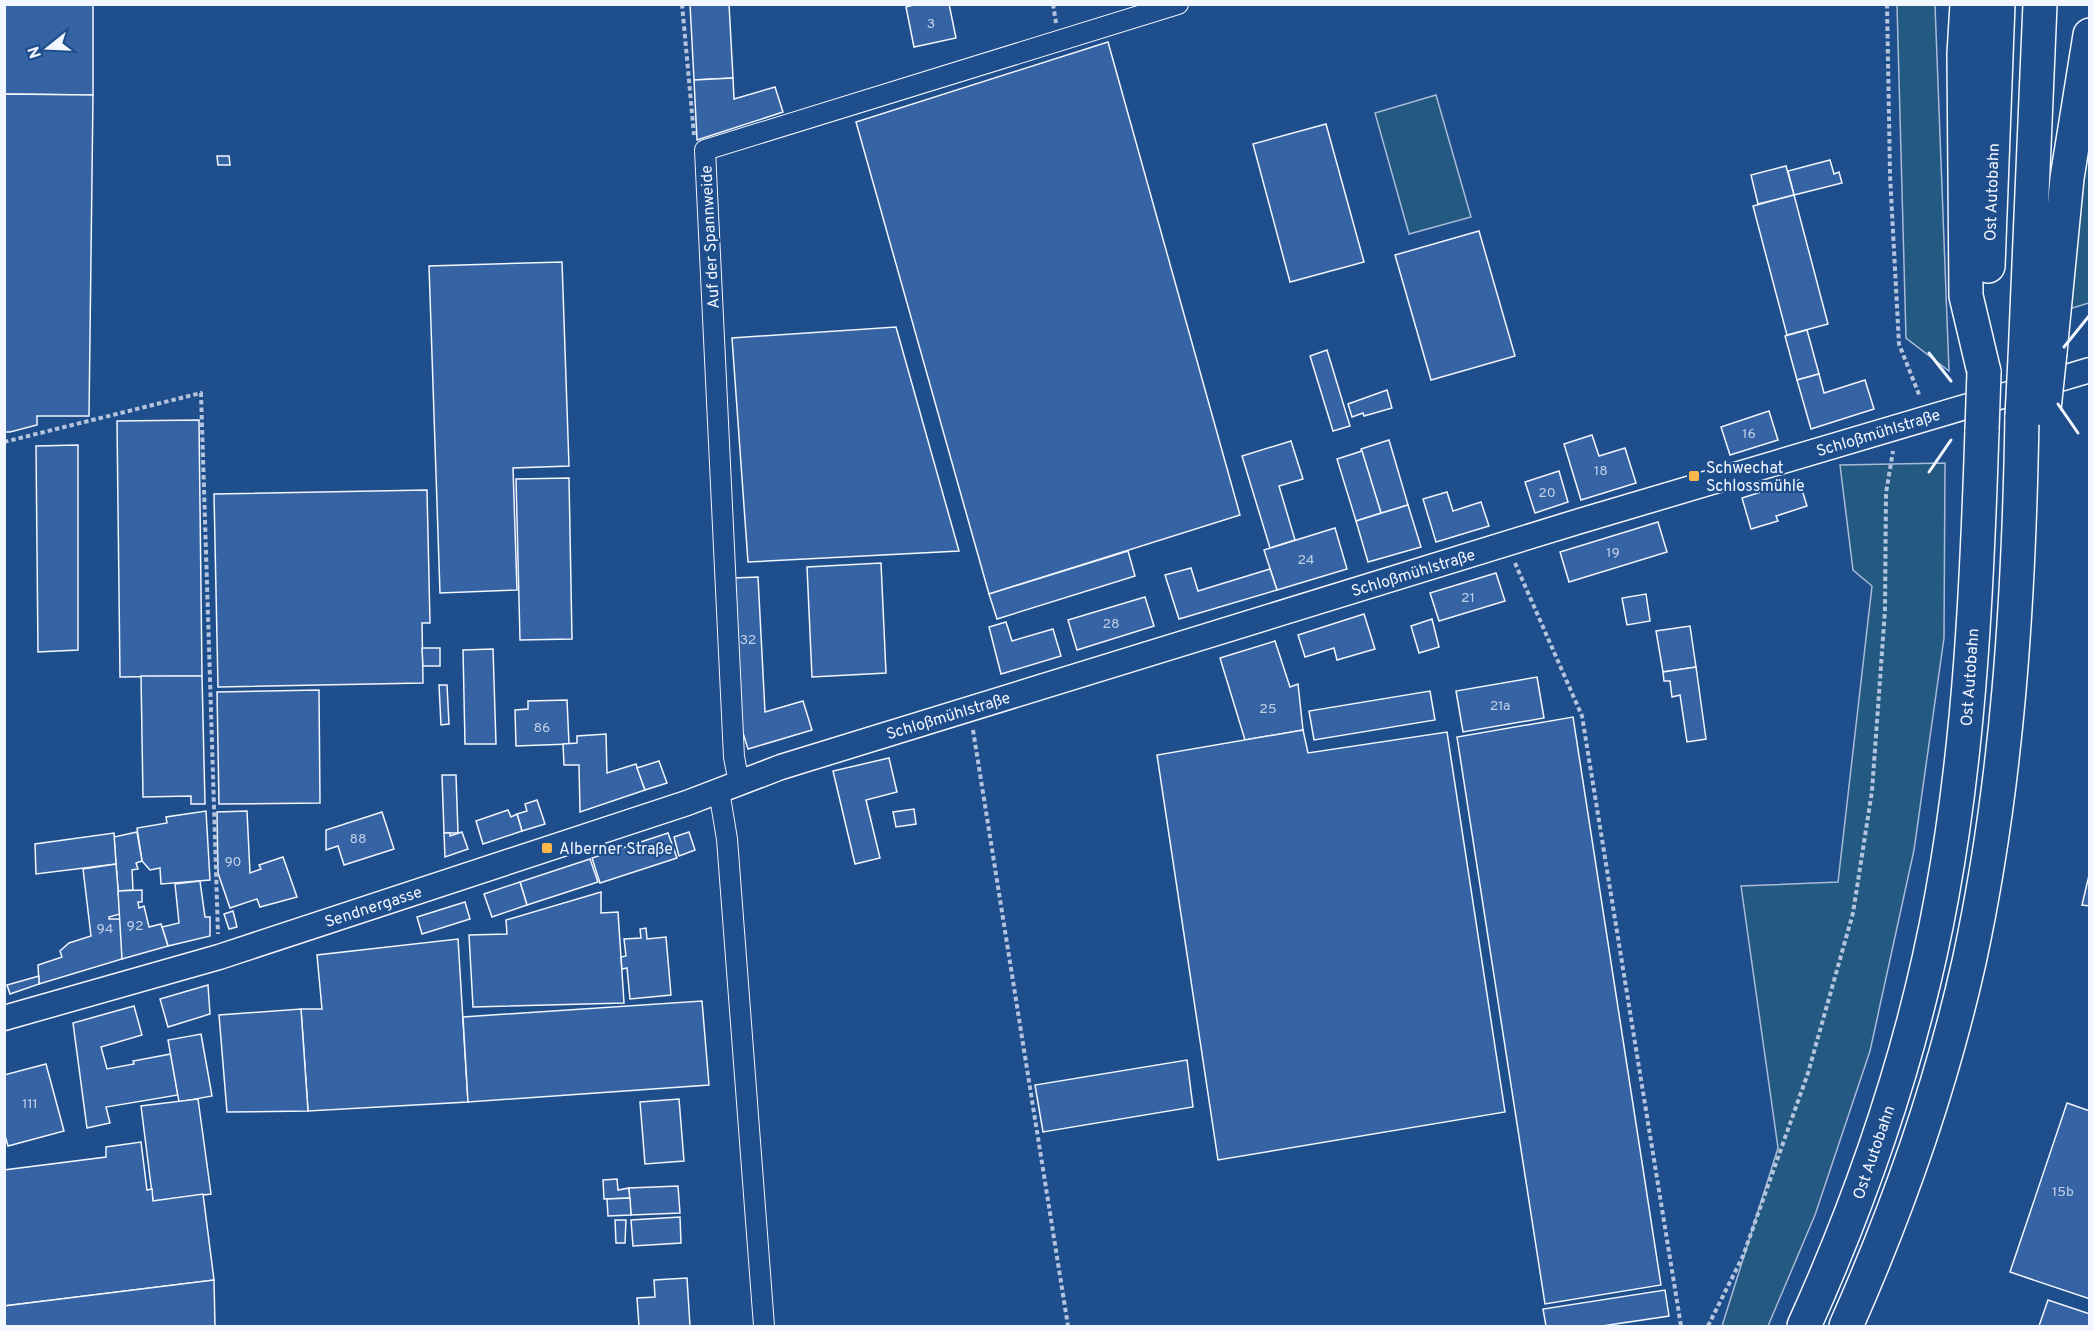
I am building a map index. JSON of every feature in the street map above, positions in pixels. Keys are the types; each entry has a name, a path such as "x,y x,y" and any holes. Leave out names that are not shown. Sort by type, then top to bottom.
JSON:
{"highway":[{"path":"1967,4 1964,54 1966,296 1984,372"},
{"name":"Ost Autobahn","path":"1804,1326 1861,1189 1894,1091 1923,982 1942,897 1964,744 1982,430 1998,4"},
{"path":"2038,355 2040,4"},
{"path":"1846,1326 1900,1192 1938,1080 1968,963 1984,881 2005,740 2017,592 2020,509 2038,355 2090,35"}],"street":[{"name":"Auf der Spannweide","path":"729,787 734,756 705,150 1178,4"},
{"name":"Schloßmühlstraße","path":"729,787 970,709 1507,544 1895,426 2090,370"},
{"name":"Sendnergasse","path":"4,1018 219,957 729,787"},
{"path":"729,787 727,838 764,1326"}],"path":[{"path":"682,4 696,150 705,150"},
{"path":"1887,4 1890,176 1899,345 1929,417"},
{"path":"4,442 201,393 219,957"},
{"path":"1708,1326 1743,1256 1808,1073 1853,913 1872,791 1885,610 1886,493 1895,426"},
{"path":"1507,544 1582,716 1681,1326"},
{"path":"970,709 1068,1326"}],"shaded area":[{"path":"1897,5 1935,5 1949,371 1906,338"},
{"path":"1436,95 1471,217 1409,234 1375,113"},
{"path":"2089,101 2089,303 2069,309"},
{"path":"1945,463 1944,638 1914,850 1870,1051 1815,1215 1768,1326 1722,1326 1778,1148 1741,886 1838,882 1872,586 1853,570 1840,465"}],"building":[{"path":"4,4 93,4 93,95 4,94"},
{"path":"690,4 729,4 733,78 694,80"},
{"path":"917,4 949,4 956,38 914,47 906,7"},
{"path":"1108,42 1240,515 989,594 856,122"},
{"path":"733,78 734,99 775,87 783,112 697,140 694,80"},
{"path":"4,94 93,95 89,416 37,416 37,425 10,432 4,432"},
{"path":"1326,124 1364,262 1290,282 1253,144"},
{"path":"217,156 229,156 230,165 218,165"},
{"path":"1830,160 1834,174 1839,172 1842,183 1794,195 1788,171"},
{"path":"1786,166 1794,195 1758,204 1751,175"},
{"path":"1794,195 1828,324 1787,335 1753,206"},
{"path":"1479,231 1515,356 1431,380 1395,255"},
{"path":"562,262 569,466 513,468 517,590 440,593 429,266"},
{"path":"896,327 959,551 748,562 732,338"},
{"path":"1807,330 1819,374 1797,380 1785,336"},
{"path":"1327,350 1350,426 1333,431 1310,356"},
{"path":"1819,374 1824,393 1865,380 1874,409 1811,429 1797,380"},
{"path":"1387,390 1392,408 1352,417 1348,404"},
{"path":"1769,411 1778,440 1730,455 1721,427"},
{"path":"199,420 202,676 120,677 117,421"},
{"path":"1592,435 1599,456 1625,448 1636,483 1581,500 1564,444"},
{"path":"1389,440 1408,505 1381,513 1361,449"},
{"path":"1291,441 1303,479 1279,486 1295,540 1270,548 1242,456"},
{"path":"78,445 78,650 38,652 36,446"},
{"path":"1362,451 1381,513 1356,521 1337,459"},
{"path":"1559,471 1568,502 1535,513 1525,482"},
{"path":"569,478 572,639 520,640 516,479"},
{"path":"1799,480 1807,506 1776,516 1778,521 1751,529 1742,498"},
{"path":"427,490 430,623 422,623 423,683 218,687 214,494"},
{"path":"1447,492 1453,511 1481,502 1489,526 1436,542 1423,499"},
{"path":"1408,505 1421,547 1368,562 1356,521"},
{"path":"1658,522 1667,552 1569,582 1560,552"},
{"path":"1335,528 1347,569 1277,590 1264,550"},
{"path":"1128,551 1135,576 997,619 989,594"},
{"path":"881,563 886,673 812,677 807,567"},
{"path":"1191,568 1198,591 1270,569 1277,590 1179,619 1165,575"},
{"path":"1496,573 1505,601 1439,621 1430,593"},
{"path":"758,577 765,712 803,701 812,730 748,749 739,720 733,578"},
{"path":"1646,594 1650,621 1627,625 1622,598"},
{"path":"1145,597 1154,626 1077,650 1068,620"},
{"path":"1364,614 1375,649 1337,660 1334,648 1305,657 1298,635"},
{"path":"1432,619 1439,647 1419,653 1411,626"},
{"path":"1006,622 1012,641 1053,629 1061,656 1001,674 989,627"},
{"path":"1690,626 1696,667 1663,672 1656,631"},
{"path":"1275,641 1290,687 1298,684 1303,730 1245,740 1220,658"},
{"path":"422,648 440,648 440,666 423,666"},
{"path":"493,649 496,744 465,744 463,650"},
{"path":"1696,667 1706,739 1687,742 1680,695 1672,697 1670,681 1664,681 1663,672"},
{"path":"141,676 202,676 205,804 191,804 191,796 143,797"},
{"path":"1537,677 1544,718 1463,732 1456,691"},
{"path":"439,685 447,685 449,724 441,725"},
{"path":"319,690 320,803 219,804 217,692"},
{"path":"1430,691 1435,720 1314,740 1309,711"},
{"path":"567,700 569,744 516,746 515,710 528,709 528,701"},
{"path":"1573,717 1661,1285 1545,1304 1457,737"},
{"path":"1303,730 1308,753 1447,732 1505,1112 1218,1160 1157,755"},
{"path":"606,734 607,773 636,764 645,790 580,812 579,765 564,765 563,744 577,743 577,736"},
{"path":"889,758 897,792 866,800 880,858 855,864 833,771"},
{"path":"659,761 667,783 645,790 637,768"},
{"path":"442,775 456,775 458,833 444,833"},
{"path":"537,800 545,824 522,831 517,814 527,811 525,804"},
{"path":"914,809 916,824 896,827 893,812"},
{"path":"508,810 511,817 517,814 522,831 483,844 476,821"},
{"path":"206,811 210,880 161,884 160,868 150,870 142,861 137,828 167,823 166,817"},
{"path":"247,811 250,873 261,869 259,865 283,857 297,897 260,907 257,899 230,908 218,873 217,812"},
{"path":"382,812 394,849 344,865 338,846 326,850 326,830"},
{"path":"137,832 142,861 136,863 138,869 132,870 133,890 118,891 114,837"},
{"path":"462,832 468,849 445,857 444,833 450,833 450,836"},
{"path":"689,832 695,850 679,856 674,837"},
{"path":"114,833 116,864 36,874 35,844"},
{"path":"668,833 677,858 600,883 592,858"},
{"path":"590,859 598,882 527,905 520,882"},
{"path":"116,864 120,914 109,917 109,919 121,919 122,959 39,984 38,965 62,957 60,951 69,943 91,936 83,869"},
{"path":"2090,871 2090,906 2082,905"},
{"path":"200,881 205,917 210,917 210,936 168,946 162,927 179,923 175,884"},
{"path":"520,882 527,905 492,917 484,894"},
{"path":"142,890 142,902 138,902 139,908 144,906 149,927 161,924 168,946 122,959 118,891"},
{"path":"601,892 601,913 618,912 624,1003 473,1007 469,935 507,934 506,920"},
{"path":"465,902 470,919 422,934 417,917"},
{"path":"233,911 237,927 229,929 224,914"},
{"path":"646,928 647,939 666,937 671,995 630,999 627,968 622,969 621,957 626,956 624,939 641,938 640,929"},
{"path":"458,939 468,1102 308,1111 301,1009 322,1009 317,955"},
{"path":"39,976 39,984 10,994 7,985"},
{"path":"208,985 210,1014 168,1027 160,999"},
{"path":"702,1001 709,1085 468,1102 463,1017"},
{"path":"134,1006 142,1035 101,1047 107,1069 134,1064 133,1061 171,1054 178,1095 106,1107 110,1123 87,1128 73,1023"},
{"path":"301,1009 308,1111 227,1112 219,1015"},
{"path":"201,1034 212,1096 179,1102 168,1040"},
{"path":"1187,1060 1193,1107 1043,1132 1035,1085"},
{"path":"46,1064 64,1131 8,1146 4,1132 4,1075"},
{"path":"198,1099 211,1194 153,1201 141,1106"},
{"path":"679,1099 684,1161 645,1164 640,1102"},
{"path":"2067,1103 2090,1111 2090,1299 2010,1272"},
{"path":"141,1142 147,1190 152,1189 153,1201 203,1194 214,1280 4,1306 4,1170 106,1157 106,1147"},
{"path":"617,1179 618,1190 629,1188 630,1198 604,1199 603,1180"},
{"path":"678,1186 680,1213 631,1215 629,1188"},
{"path":"630,1198 631,1215 608,1216 607,1199"},
{"path":"680,1217 681,1243 633,1246 631,1220"},
{"path":"615,1220 626,1220 625,1243 616,1243"},
{"path":"687,1278 690,1326 639,1326 637,1298 655,1297 654,1280"},
{"path":"214,1280 215,1326 4,1326 4,1306"},
{"path":"1665,1290 1669,1316 1602,1326 1546,1326 1543,1309"},
{"path":"2048,1300 2090,1314 2090,1326 2039,1326"}],"wall":[{"path":"2064,347 2089,316"},
{"path":"1929,353 1951,381"},
{"path":"2058,404 2078,433"},
{"path":"1929,472 1951,440"}],"place":[{"name":"Schwechat Schlossmühle","path":"1694,476"},
{"name":"Alberner Straße","path":"547,848"}]}
